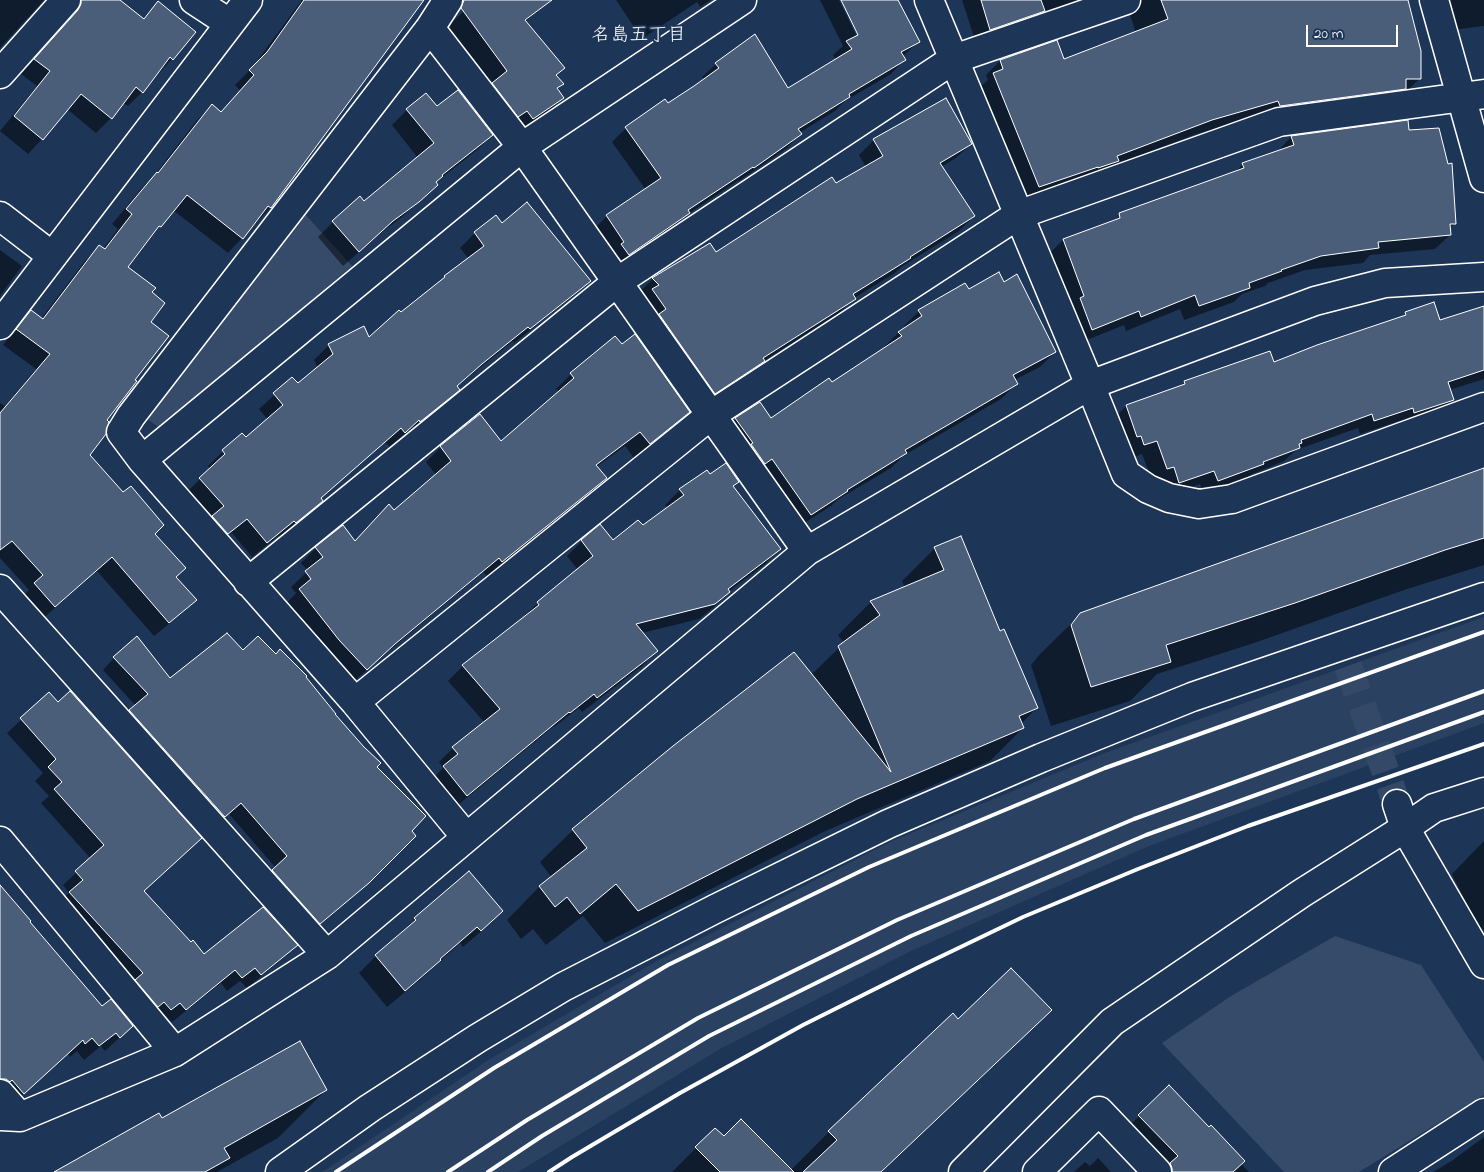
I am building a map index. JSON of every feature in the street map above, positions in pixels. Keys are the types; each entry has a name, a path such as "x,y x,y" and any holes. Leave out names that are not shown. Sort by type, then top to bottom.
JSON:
{"street":[{"path":"0,73 66,0"},
{"path":"194,0 229,23"},
{"path":"0,325 248,0"},
{"path":"448,0 430,28 131,416 121,432 142,460 355,702 466,837"},
{"path":"142,460 522,146 742,0"},
{"path":"929,0 1126,474 1148,489 1162,495 1199,504 1232,499 1484,407"},
{"path":"248,582 617,282 954,59 1126,0"},
{"path":"1434,0 1472,96 1484,178"},
{"path":"430,28 522,146 807,551"},
{"path":"355,702 711,415 1018,215 1279,122 1472,96"},
{"path":"0,216 52,256"},
{"path":"0,1094 10,1117 175,1052 327,955 807,551 1090,385 1315,301 1385,283 1484,277"},
{"path":"0,589 327,955"},
{"path":"280,1172 370,1108 478,1038 563,987 715,909 888,824 1040,758 1192,697 1344,656 1484,597"},
{"path":"963,1172 1112,1022 1302,893 1401,816 1484,792"},
{"path":"1401,816 1484,964"},
{"path":"0,841 175,1052"},
{"path":"1037,1172 1099,1111 1156,1172"},
{"path":"1393,1172 1484,1113"}],"shaded area":[{"path":"304,213 352,266 161,429 146,418"},
{"path":"1484,617 1484,723 1149,846 911,951 720,1049 518,1172 322,1172 490,1059 655,962 892,841 1105,753"},
{"path":"1335,936 1421,965 1484,1062 1484,1095 1359,1172 1284,1172 1162,1043 1231,996"}],"building":[{"path":"81,0 120,0 144,19 158,1 196,32 173,60 170,57 143,93 136,87 112,119 81,94 43,140 14,116 50,71 34,59 78,10"},
{"path":"304,0 424,0 271,208 268,206 243,239 187,195 161,227 159,226 128,267 156,288 152,292 165,303 151,322 169,336 107,420 109,422 106,434 90,455 123,492 131,486 164,525 155,534 186,568 176,577 197,600 169,623 112,557 55,607 34,583 43,575 12,541 0,550 0,413 50,354 16,329 31,310 43,319 99,245 105,249 132,214 126,209 158,173 212,104 221,112 254,75 249,70 267,52"},
{"path":"464,0 552,0 525,20 565,68 556,75 564,84 557,88 564,98 533,119 527,111 518,117 492,83 507,71 461,8"},
{"path":"841,0 898,0 920,42 901,52 906,60 849,94 850,97 798,129 802,134 754,168 688,210 690,213 629,255 621,244 624,242 606,215 661,178 625,127 665,99 668,103 694,86 719,68 715,63 755,34 788,88 852,49 846,41 858,35"},
{"path":"981,0 1041,0 1045,11 990,30"},
{"path":"1161,0 1408,0 1421,51 1421,79 1406,79 1406,89 1280,106 1278,101 1212,120 1117,156 1119,161 1039,187 993,73 1003,69 1000,60 1057,40 1064,59 1168,19"},
{"path":"458,90 493,135 442,175 436,182 438,185 393,221 359,252 332,221 360,196 364,201 434,143 406,109 426,93 437,106"},
{"path":"946,98 972,144 940,163 975,216 853,294 856,299 763,358 765,361 715,394 659,314 666,309 652,289 659,285 652,278 710,243 716,252 832,177 836,183 883,156 873,139"},
{"path":"1408,120 1409,130 1439,128 1448,164 1452,163 1456,224 1450,224 1451,235 1378,242 1379,248 1321,256 1249,283 1250,288 1199,306 1195,295 1141,317 1139,311 1092,330 1080,298 1084,296 1063,239 1120,218 1119,213 1244,168 1242,163 1294,145 1291,136"},
{"path":"527,202 591,281 530,329 528,327 482,364 457,386 460,390 420,422 419,420 405,433 401,428 321,498 323,501 296,523 294,521 267,543 247,519 228,534 212,516 224,506 199,478 225,454 222,450 242,433 246,437 283,405 273,393 292,377 298,383 333,354 328,344 364,326 369,337 399,310 401,312 484,246 474,232 496,215 502,223"},
{"path":"999,272 1004,282 1017,274 1056,352 1013,375 1018,384 905,450 907,453 811,515 772,459 765,464 735,418 760,402 771,418 829,378 832,382 902,336 898,332 922,316 918,310 965,283 969,289"},
{"path":"1434,302 1440,320 1484,306 1484,370 1448,382 1454,400 1414,413 1413,408 1374,421 1372,414 1301,440 1300,448 1218,481 1214,471 1179,483 1174,467 1167,469 1157,441 1144,445 1141,436 1137,437 1126,405 1185,384 1184,381 1270,351 1274,362 1317,345 1406,315 1405,312"},
{"path":"635,334 690,412 650,444 640,432 596,465 607,478 502,562 499,558 395,644 367,670 339,640 299,589 311,579 305,571 323,557 315,547 343,525 355,541 389,504 394,510 451,461 440,446 480,414 501,441 574,378 570,373 615,336 622,344"},
{"path":"726,463 739,482 733,486 781,549 728,589 730,592 715,604 636,624 658,651 597,698 594,694 569,712 467,796 443,766 458,754 452,747 500,709 462,665 539,605 537,602 593,556 581,540 600,524 613,540 638,520 643,525 684,495 679,489 707,470 710,474"},
{"path":"1484,468 1484,538 1166,645 1171,662 1091,687 1071,625 1080,613"},
{"path":"961,536 1000,631 1004,629 1038,708 1019,716 1024,728 857,799 638,911 616,884 580,914 567,897 555,907 539,886 587,848 572,829 673,746 794,652 891,772 838,646 880,615 870,601 944,570 934,547"},
{"path":"227,633 243,650 258,636 276,654 280,649 307,676 335,714 381,763 377,767 426,816 412,831 416,836 369,883 320,924 272,870 287,856 241,803 225,817 129,710 148,694 113,657 137,636 170,678"},
{"path":"70,691 202,838 144,891 191,942 193,940 204,954 263,907 298,945 261,975 255,968 242,978 235,970 186,1010 180,1003 171,1010 164,1002 158,1007 135,980 143,973 69,892 83,880 75,871 104,845 54,789 62,782 48,767 56,759 20,718 49,692 58,702"},
{"path":"469,871 503,911 481,931 477,927 405,991 375,955 416,920 414,918"},
{"path":"0,885 102,1006 111,999 133,1026 120,1038 116,1033 99,1046 92,1038 85,1044 83,1040 24,1094 12,1080 10,1082 6,1079 0,1079"},
{"path":"1011,968 1052,1010 881,1172 803,1172 837,1140 828,1131 953,1013 958,1019"},
{"path":"300,1041 327,1090 224,1148 230,1158 205,1172 54,1172 159,1113 162,1118"},
{"path":"1169,1085 1245,1161 1233,1172 1172,1172 1170,1163 1178,1156 1138,1115"},
{"path":"741,1119 794,1172 720,1172 695,1147 715,1128 724,1136"}],"tunnel":[{"path":"1348,666 1397,804"}],"railway":[{"path":"336,1172 494,1068 668,965 869,867 1105,768 1484,632"},
{"path":"448,1172 527,1120 698,1018 897,920 1134,819 1484,691"},
{"path":"488,1172 542,1136 709,1036 911,936 1146,835 1484,712"},
{"path":"549,1172 680,1093 803,1025 1023,917 1248,826 1484,744"}],"district":[{"name":"名島五丁目","path":"639,37"}]}
